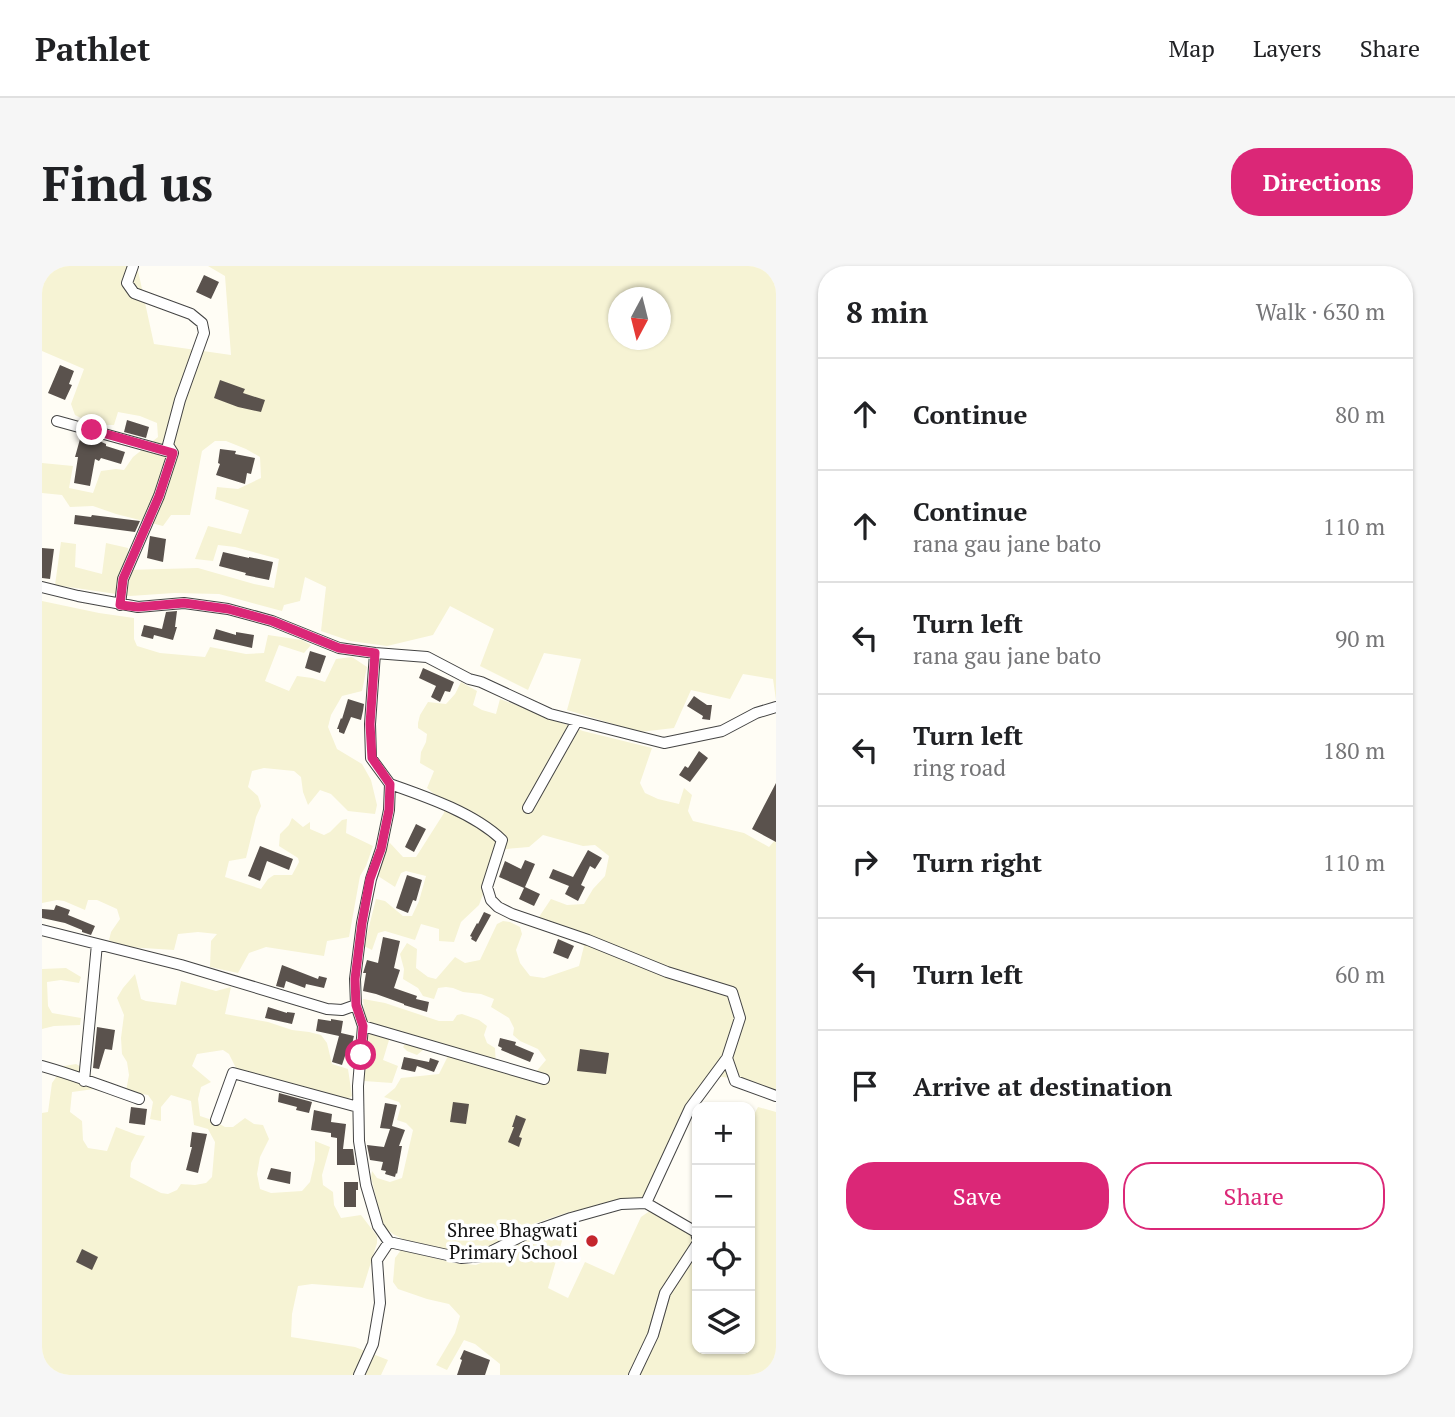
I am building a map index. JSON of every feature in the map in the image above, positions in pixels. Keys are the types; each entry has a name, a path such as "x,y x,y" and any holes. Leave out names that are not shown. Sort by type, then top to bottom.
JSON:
{"street":[{"path":"120,605 123,579 159,496 173,453 168,444 180,400 204,333 202,323 191,314 134,293 127,283 133,266"},
{"path":"57,421 173,453"},
{"path":"42,587 120,605 138,607 184,603 228,609 272,621 339,648 426,657 550,714 664,743 722,731 756,713 776,707"},
{"path":"375,653 370,724 372,758 390,784 427,797 488,827 502,840 487,887 491,900 498,907 667,972 732,992 740,1018 726,1058 690,1108 646,1203"},
{"path":"528,808 577,721"},
{"path":"390,784 389,810 381,849 370,879 355,979 356,1005 363,1026 358,1086 359,1140 366,1185 378,1226 389,1242 461,1258 482,1256 526,1234 621,1204 646,1203 692,1230"},
{"path":"42,930 181,965 327,1009 342,1010 356,1005"},
{"path":"85,1081 97,944"},
{"path":"363,1026 544,1079"},
{"path":"726,1058 735,1081 776,1096"},
{"path":"42,1066 139,1099"},
{"path":"216,1120 233,1073 358,1107"},
{"path":"359,1375 373,1343 380,1303 377,1261 389,1242"},
{"path":"634,1375 653,1335 665,1293 692,1252"}],"shaded area":[{"path":"42,266 137,266 154,344 231,355 225,276 208,266 776,266 776,700 773,679 743,674 730,699 691,690 674,728 640,732 567,710 581,659 544,653 528,690 480,666 494,629 450,606 433,635 387,646 350,641 321,631 326,587 305,577 300,601 284,605 282,611 219,594 130,596 55,585 61,542 76,544 75,567 102,574 106,543 128,548 127,570 198,568 274,588 279,559 218,545 213,561 195,559 208,526 241,534 249,510 215,499 217,487 238,489 261,478 260,457 226,441 215,441 202,451 190,515 171,515 163,526 93,506 70,507 62,495 42,493 42,463 73,466 69,488 93,493 101,471 124,470 133,457 158,437 157,423 140,416 118,412 114,425 95,425 75,415 71,404 84,369 42,351"},
{"path":"42,601 134,618 134,639 137,646 160,653 205,657 210,647 246,654 264,653 268,635 302,640 311,645 304,653 279,645 265,681 289,691 297,676 325,682 336,659 352,657 367,667 362,691 342,696 331,715 328,727 337,749 362,764 371,780 377,805 375,814 348,811 331,794 320,790 308,805 301,777 294,771 264,768 252,771 248,787 258,796 261,806 246,858 229,861 225,877 261,889 274,875 292,875 299,862 298,858 279,846 280,834 292,818 303,827 310,822 310,829 324,835 347,819 346,833 373,846 360,876 349,937 327,941 324,956 266,947 249,953 238,973 210,967 211,941 217,934 178,934 174,950 128,947 109,940 120,919 117,909 97,900 88,900 85,910 64,901 42,903"},
{"path":"461,682 477,691 473,705 482,710 496,714 500,699 583,731 652,748 640,783 645,793 679,804 684,788 692,795 688,811 693,821 744,833 769,847 776,839 776,1091 745,1080 708,1075 686,1111 644,1200 612,1201 569,1212 527,1226 489,1248 465,1256 414,1245 383,1226 371,1177 372,1171 377,1178 390,1182 402,1178 413,1130 406,1123 397,1120 401,1106 399,1102 384,1097 395,1088 401,1078 439,1074 449,1054 431,1048 424,1049 417,1055 407,1051 403,1047 410,1037 392,1030 383,1060 398,1066 392,1083 364,1081 368,1048 363,999 385,1003 439,1021 453,1021 457,1015 462,1014 479,1020 487,1026 484,1035 487,1043 495,1048 496,1066 535,1073 546,1060 538,1049 513,1035 514,1028 509,1018 491,1007 494,999 446,987 438,988 434,999 423,996 418,988 403,979 404,969 400,954 407,943 417,949 416,968 428,977 436,979 455,957 465,963 480,960 497,924 503,921 520,927 522,934 516,950 520,963 530,976 544,978 579,966 584,946 537,920 551,899 567,905 584,904 605,876 609,856 595,845 583,846 543,835 529,847 506,849 495,862 479,905 461,922 454,942 439,941 439,929 421,924 415,940 385,931 378,933 372,950 364,946 376,899 385,901 403,916 412,916 419,901 426,876 406,871 401,873 395,887 378,876 386,847 390,843 403,857 416,857 444,813 445,803 427,788 434,771 420,763 427,734 418,728 418,723 428,702 446,704"},
{"path":"66,968 81,977 79,983 61,980 47,982 48,1006 52,1013 81,1018 80,1025 42,1029 42,969"},
{"path":"135,974 141,999 146,1001 176,1005 181,981 216,991 231,987 225,1014 321,1035 327,1043 332,1064 348,1069 352,1096 343,1102 236,1068 229,1054 223,1050 197,1054 192,1066 211,1082 201,1087 198,1099 200,1116 225,1127 233,1127 245,1118 254,1124 263,1125 269,1139 260,1157 257,1174 260,1189 271,1193 302,1191 310,1182 315,1160 315,1141 330,1147 322,1175 323,1185 333,1192 334,1205 341,1218 361,1215 377,1236 377,1243 363,1288 312,1284 298,1286 292,1314 291,1337 355,1347 388,1360 381,1375 42,1375 42,1113 48,1112 52,1083 64,1066 76,1064 89,1071 94,1081 94,1089 72,1092 70,1112 82,1121 83,1140 88,1148 107,1151 116,1127 145,1136 131,1163 130,1177 161,1193 168,1194 177,1190 181,1184 206,1183 212,1177 215,1142 208,1129 194,1125 191,1101 171,1095 161,1107 161,1121 150,1119 153,1102 148,1095 126,1091 129,1075 127,1062 122,1054 121,1038 124,1015 117,998"},
{"path":"758,1107 776,1112 776,1375 500,1375 500,1364 475,1344 464,1340 447,1370 436,1365 455,1333 460,1316 449,1304 398,1289 393,1282 395,1258 401,1250 455,1263 476,1265 495,1257 523,1238 567,1224 548,1288 568,1298 585,1262 614,1275 641,1217 651,1210 692,1230 692,1354 755,1354 755,1113"}],"building":[{"path":"204,275 219,282 211,299 196,292"},
{"path":"60,365 74,371 69,384 72,385 65,400 48,393"},
{"path":"220,380 245,389 243,393 265,400 261,412 214,398"},
{"path":"127,420 149,427 146,438 124,432"},
{"path":"80,439 96,444 97,440 125,452 121,464 101,458 99,461 95,459 90,486 74,483 78,457 75,457"},
{"path":"220,449 255,458 245,484 216,475 220,464"},
{"path":"75,515 140,521 135,532 74,524"},
{"path":"150,536 166,539 163,562 147,558"},
{"path":"42,548 54,549 50,579 42,578"},
{"path":"223,552 273,562 269,580 219,566"},
{"path":"177,611 177,627 173,640 154,635 153,639 141,636 144,625 162,629 166,612"},
{"path":"216,629 236,635 236,632 254,635 252,648 213,639"},
{"path":"310,651 326,656 320,673 305,668"},
{"path":"423,668 454,682 450,692 445,691 440,702 431,697 436,686 419,678"},
{"path":"694,696 707,705 712,705 710,720 702,719 703,716 687,706"},
{"path":"348,699 364,704 361,720 351,717 344,734 337,729"},
{"path":"699,751 708,758 690,782 679,775 685,766 688,768"},
{"path":"776,783 776,842 752,829"},
{"path":"416,824 426,829 414,852 405,847"},
{"path":"260,846 293,859 289,870 267,861 260,881 248,876"},
{"path":"588,850 602,858 595,869 590,866 581,885 585,887 578,901 565,894 569,886 549,878 553,869 573,877"},
{"path":"525,860 535,864 525,887 540,894 534,906 519,899 524,888 499,877 505,861 521,869"},
{"path":"407,875 422,880 416,901 413,900 408,913 396,908"},
{"path":"56,905 70,910 68,915 95,926 91,935 65,923 42,918 42,909 54,910"},
{"path":"484,912 491,915 476,942 470,936"},
{"path":"383,937 400,941 394,968 400,970 394,988 429,1002 427,1012 363,991 366,973 363,973 367,960 378,963"},
{"path":"558,939 574,946 568,959 553,953"},
{"path":"282,965 318,979 319,976 327,978 324,988 306,984 305,988 286,981 284,988 276,986"},
{"path":"268,1007 295,1013 292,1024 265,1018"},
{"path":"318,1019 343,1021 341,1033 354,1036 342,1065 332,1062 339,1036 316,1031"},
{"path":"97,1027 115,1030 112,1050 105,1049 99,1069 93,1068"},
{"path":"500,1038 516,1042 515,1045 534,1053 530,1062 501,1050 498,1046"},
{"path":"580,1049 609,1053 606,1074 577,1071"},
{"path":"404,1057 429,1062 430,1058 439,1061 434,1072 417,1066 415,1072 401,1069"},
{"path":"279,1093 312,1102 309,1113 278,1102"},
{"path":"453,1102 469,1104 466,1124 450,1122"},
{"path":"385,1103 397,1105 392,1126 405,1130 399,1146 402,1146 395,1177 381,1170 383,1162 370,1160 367,1145 384,1147 390,1129 380,1128"},
{"path":"131,1107 147,1109 145,1125 129,1123"},
{"path":"314,1110 332,1114 331,1122 346,1124 343,1149 353,1149 355,1165 337,1165 337,1138 331,1137 331,1133 311,1130"},
{"path":"516,1115 526,1119 519,1137 522,1138 519,1147 508,1142"},
{"path":"192,1132 207,1134 198,1173 186,1170 192,1147"},
{"path":"271,1168 291,1172 290,1184 267,1179"},
{"path":"344,1182 358,1182 356,1207 344,1207"},
{"path":"82,1249 98,1257 92,1270 76,1262"},
{"path":"464,1350 490,1360 485,1375 457,1375"}],"place":[{"name":"Shree Bhagwati Primary School","path":"592,1241"}],"route":[{"path":"92,430 173,453 159,496 123,579 120,605 138,607 184,603 228,609 272,621 339,648 375,653 370,724 372,758 390,784 389,810 381,849 370,879 355,979 356,1005 363,1026 361,1055"}]}
